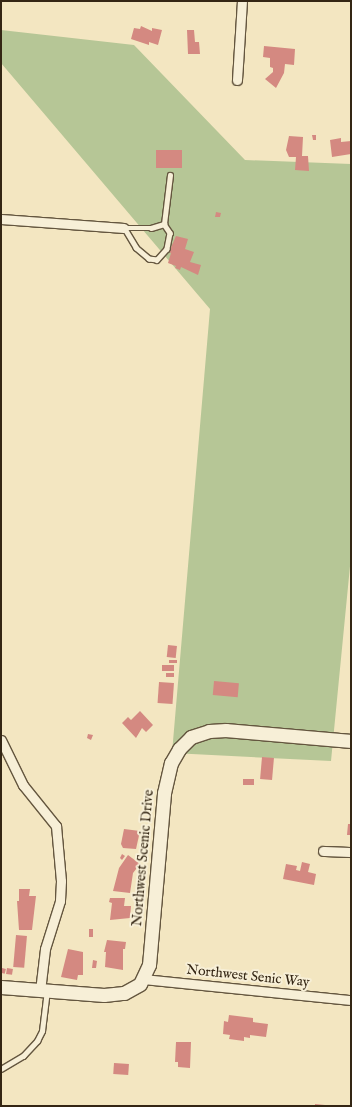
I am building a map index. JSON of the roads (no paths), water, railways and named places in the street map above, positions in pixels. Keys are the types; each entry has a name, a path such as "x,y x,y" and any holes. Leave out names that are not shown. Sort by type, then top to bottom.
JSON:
{"street":[{"path":"237,80 242,1"},
{"path":"1,219 124,228"},
{"name":"Northwest Scenic Drive","path":"143,979 149,965 162,803 171,763 183,743 199,733 226,730 351,741"},
{"path":"1,740 23,785 56,826 61,881 60,901 45,949 44,991"},
{"path":"323,851 351,852"},
{"path":"1,987 44,991 114,994 133,989 143,979"},
{"name":"Northwest Senic Way","path":"143,979 351,1000"}],"lane":[{"path":"124,228 136,248 149,258 157,260 166,249 170,233 164,224 170,175"},
{"path":"124,228 151,228 164,224"},
{"path":"1,1069 23,1056 37,1041 42,1031 44,991"}]}
